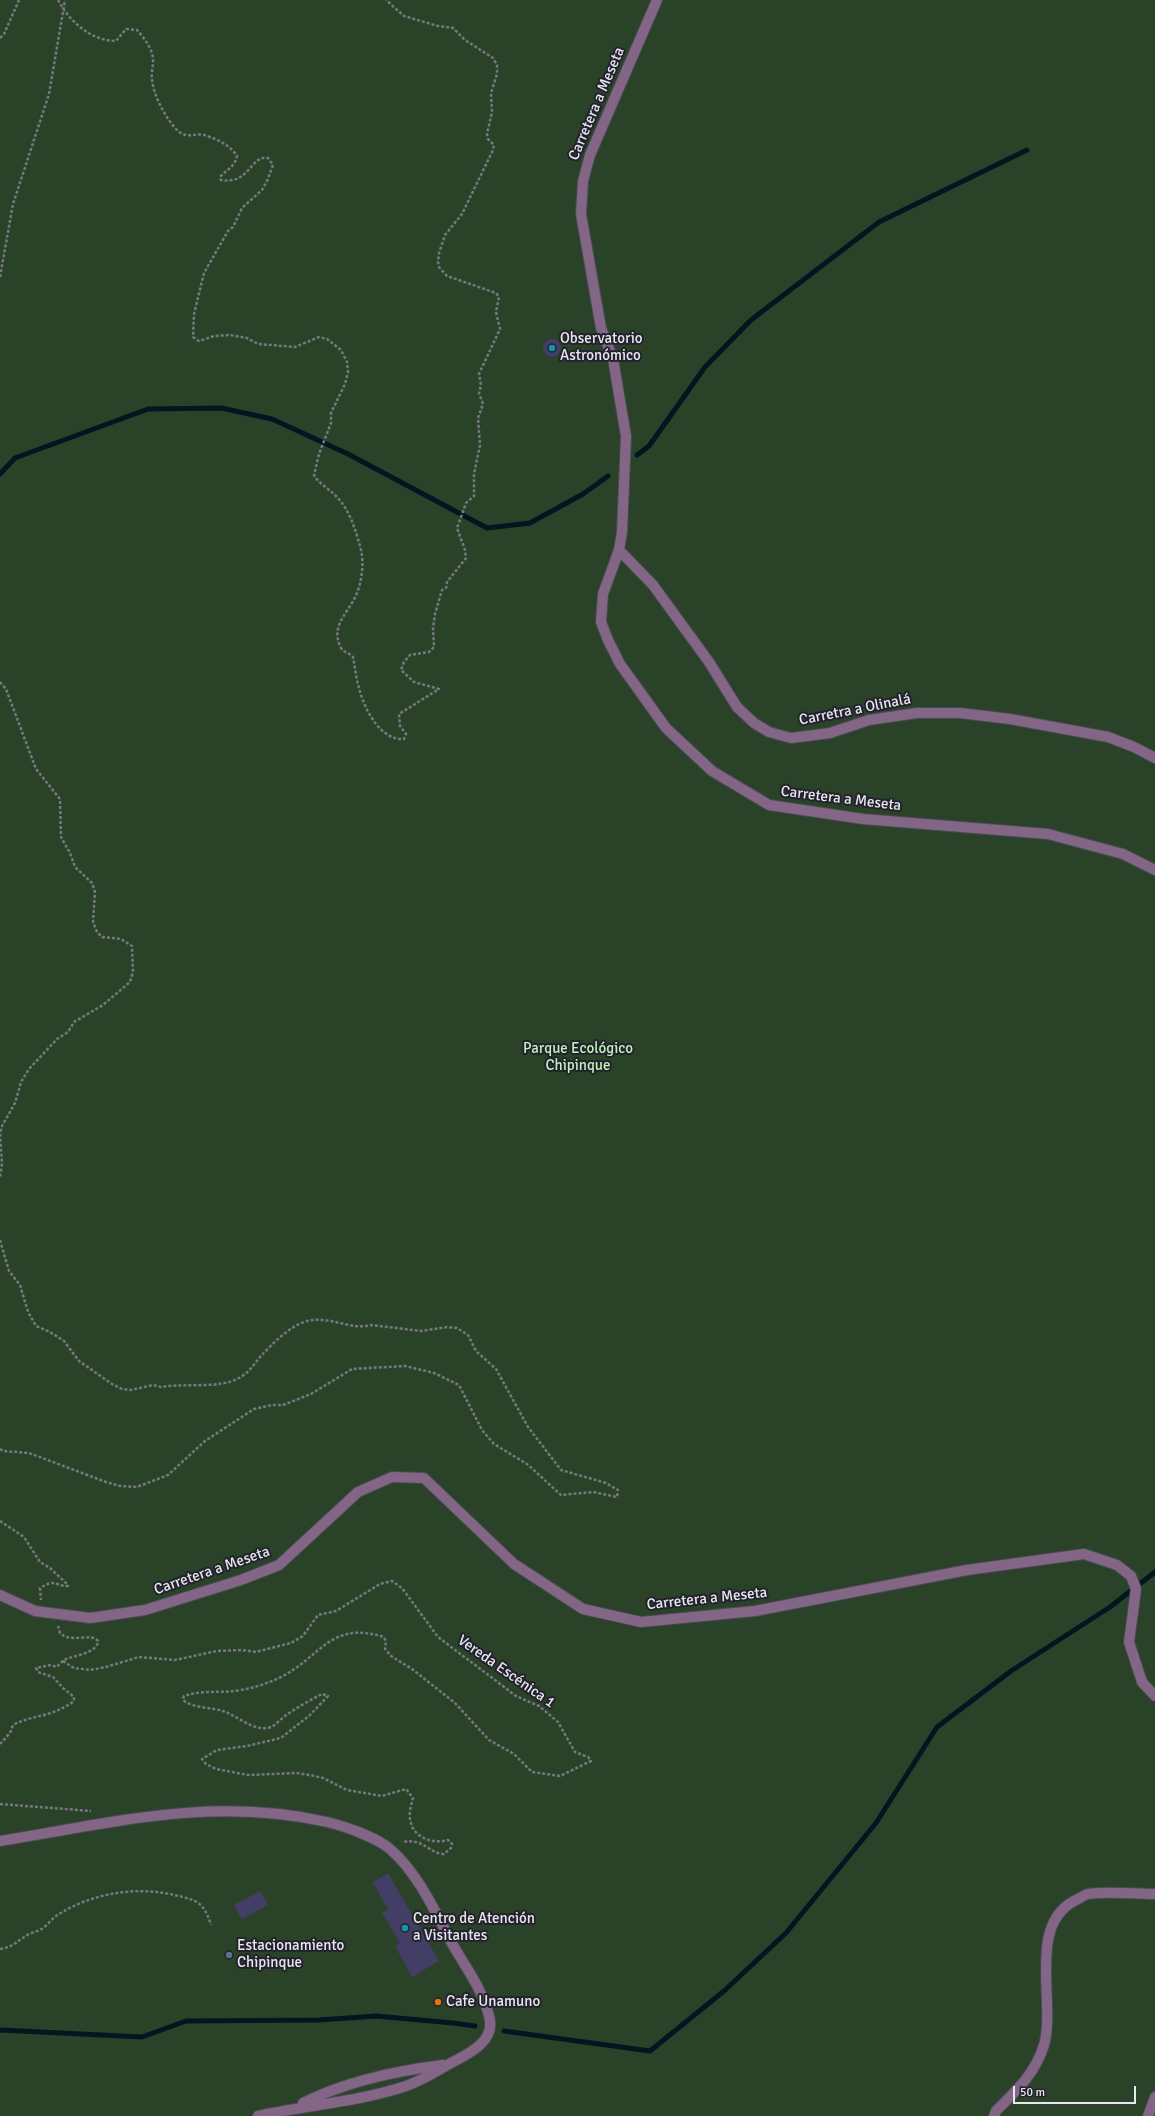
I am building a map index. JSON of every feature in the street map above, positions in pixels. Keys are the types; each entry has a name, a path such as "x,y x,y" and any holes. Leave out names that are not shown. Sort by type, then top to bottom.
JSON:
{"street":[{"name":"Carretera a Meseta","path":"657,0 590,155 583,181 581,214 601,328 613,358 626,436 622,532 619,550 603,594 602,622 608,640 620,664 666,728 712,771 769,805 863,819 1048,834 1123,854 1155,870"},
{"name":"Carretra a Olinalá","path":"619,550 653,585 709,662 736,707 754,723 769,732 791,738 830,733 869,720 917,713 960,713 1010,719 1108,737 1134,747 1155,758"},
{"name":"Carretera a Meseta","path":"0,1595 35,1611 90,1618 145,1610 241,1580 279,1565 358,1492 392,1477 424,1478 514,1564 583,1609 641,1622 755,1611 967,1570 1084,1554 1117,1565 1131,1576 1136,1589 1129,1642 1142,1682 1155,1696"},
{"path":"0,1841 111,1821 185,1812 236,1811 290,1816 327,1822 346,1828 390,1848 413,1875 481,1992 490,2018 489,2033 482,2043 466,2056 407,2086 347,2100 295,2107 258,2116"},
{"path":"994,2116 996,2111 1027,2081 1044,2045 1047,2003 1045,1953 1051,1928 1065,1906 1087,1894 1155,1894"},
{"path":"295,2107 327,2091 349,2083 415,2069 448,2064"},
{"path":"1148,2116 1155,2097"}],"path":[{"path":"0,38 4,34 19,0"},
{"path":"58,0 63,9 85,31 107,41 116,41 126,29 136,30 140,34 153,54 152,80 156,97 178,131 184,136 203,135 225,144 233,149 237,156 235,164 220,177 221,180 236,180 244,176 258,160 263,157 268,158 273,165 268,181 262,190 242,208 233,227 228,231 204,274 194,314 193,337 196,341 199,341 214,336 240,336 258,344 295,347 319,337 327,339 341,350 347,362 348,372 345,384 331,412 331,423 319,454 314,475 318,481 336,496 350,514 361,550 363,564 357,593 341,618 337,635 342,650 353,657 361,694 373,719 387,734 398,740 404,739 406,734 400,726 399,714 439,689 414,682 401,670 402,666 410,655 429,652 434,647 433,628 435,614 442,590 446,588 447,582 466,558 465,550 457,528 466,503 474,496 474,474 480,445 478,418 483,404 479,393 481,385 480,374 500,329 496,312 499,298 496,293 447,276 439,267 438,262 444,235 462,214 493,150 494,145 488,139 488,134 492,112 491,93 497,74 497,65 493,58 465,40 453,28 438,26 404,16 386,0"},
{"path":"0,276 14,204 49,94 64,0"},
{"path":"0,682 6,689 36,769 60,799 61,837 75,867 92,883 95,892 93,917 97,932 102,937 111,937 129,943 132,946 133,972 130,982 124,988 103,1005 74,1022 68,1032 57,1039 29,1069 21,1082 15,1103 2,1126 0,1134 2,1163 0,1178"},
{"path":"0,1240 9,1271 20,1285 28,1312 36,1326 50,1332 64,1342 79,1361 122,1389 131,1390 153,1385 161,1387 230,1382 248,1372 262,1355 289,1331 304,1322 330,1320 351,1326 364,1327 371,1325 421,1332 434,1328 457,1328 468,1335 476,1351 496,1369 528,1427 561,1470 606,1483 618,1490 617,1497 593,1492 561,1495 527,1464 494,1444 482,1430 459,1385 434,1373 405,1366 352,1369 311,1394 283,1405 254,1408 205,1441 168,1475 137,1487 120,1486 106,1482 29,1453 2,1451 0,1449"},
{"path":"0,1521 24,1537 40,1562 50,1568 68,1586 50,1583 40,1588 42,1612 56,1620 62,1635 72,1638 92,1638 98,1641 98,1644 87,1652 63,1661 57,1667 50,1665 35,1670 53,1677 74,1697 74,1701 64,1708 48,1715 24,1720 13,1725 10,1733 0,1744"},
{"name":"Vereda Escénica 1","path":"63,1661 74,1668 90,1670 106,1668 139,1657 175,1660 217,1651 242,1650 256,1652 291,1643 303,1636 318,1615 336,1612 380,1584 392,1581 402,1588 438,1637 516,1696 539,1706 558,1722 575,1752 588,1756 591,1761 560,1776 532,1772 514,1754 489,1740 455,1703 412,1669 391,1656 385,1649 386,1642 384,1637 372,1633 345,1633 332,1640 290,1672 258,1685 240,1690 200,1691 184,1696 183,1699 187,1704 222,1710 259,1728 267,1728 276,1725 284,1716 314,1698 322,1694 328,1696 310,1714 281,1738 247,1746 218,1750 202,1758 206,1764 216,1769 248,1775 297,1773 310,1775 323,1778 347,1790 382,1796 406,1789 413,1798 410,1817 414,1830 432,1841 448,1840 452,1844 451,1848 444,1854 439,1854 431,1848 412,1841 398,1843 390,1848"},
{"path":"0,1804 91,1811 111,1821"},
{"path":"0,1950 12,1947 28,1935 44,1928 58,1914 97,1898 124,1891 158,1890 191,1898 206,1909 211,1925"}],"green space":[{"name":"Parque Ecológico Chipinque","path":"0,0 1155,0 1155,2116 0,2116"}],"building":[{"name":"Observatorio Astronómico","path":"552,339 558,342 561,348 558,354 552,357 546,354 543,348 546,342"},
{"name":"Centro de Atención a Visitantes","path":"388,1873 439,1961 412,1977 395,1946 400,1943 382,1913 388,1910 373,1882"},
{"path":"260,1891 268,1905 242,1919 234,1905"}],"waterway":[{"path":"637,455 649,446 705,367 751,320 879,222 1027,150"},
{"path":"0,474 15,458 148,409 221,408 272,419 348,454 487,528 530,523 583,494 608,476"},
{"path":"504,2031 650,2051 724,1991 786,1933 876,1823 937,1727 1011,1671 1110,1607 1155,1572"},
{"path":"0,2030 142,2037 186,2021 319,2020 376,2016 475,2026"}],"place":[{"name":"Observatorio Astronómico","path":"552,348"},
{"name":"Centro de Atención a Visitantes","path":"405,1928"},
{"name":"Estacionamiento Chipinque","path":"229,1955"},
{"name":"Cafe Unamuno","path":"438,2002"}]}
